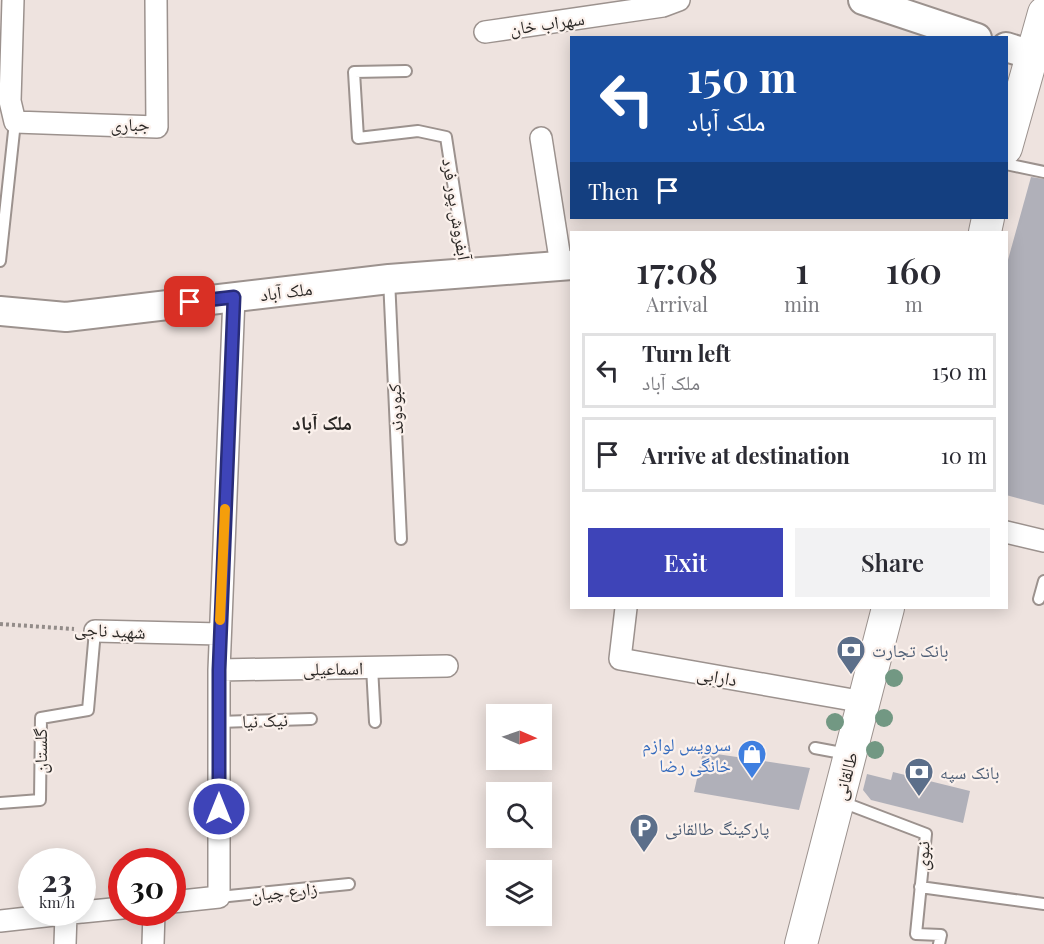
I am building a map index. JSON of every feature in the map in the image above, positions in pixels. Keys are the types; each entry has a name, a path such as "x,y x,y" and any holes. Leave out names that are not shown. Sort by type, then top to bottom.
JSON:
{"main road":[{"path":"1008,133 1019,51 1044,13"},
{"name":"طالقانی","path":"801,944 888,609"}],"street":[{"path":"13,0 5,101 15,122"},
{"name":"جباری","path":"15,122 157,127 156,0"},
{"name":"سهراب خان","path":"485,32 663,6 679,0"},
{"path":"862,0 971,36"},
{"path":"541,138 566,265"},
{"name":"ملک آباد","path":"0,311 66,316 389,279 566,265"},
{"path":"186,901 219,897 219,670 234,297"},
{"path":"1008,532 1044,541"},
{"name":"دارابی","path":"626,609 620,659 864,702"},
{"name":"شهید ناجی","path":"95,631 220,634"},
{"name":"اسماعیلی","path":"219,670 447,666"},
{"path":"0,921 18,919"},
{"path":"65,944 72,926"},
{"path":"153,944 154,926"}],"lane":[{"name":"آبفروش پور فرد","path":"406,71 354,72 358,138 417,131 446,137 467,273"},
{"path":"0,261 15,122"},
{"path":"1008,164 1044,172"},
{"name":"کبودوند","path":"389,279 401,539"},
{"path":"1039,599 1044,581"},
{"name":"گلستان","path":"0,803 40,800 41,718 88,710 95,631"},
{"path":"372,667 375,722"},
{"name":"نیک نیا","path":"219,722 311,719"},
{"path":"815,748 851,754"},
{"name":"نبوی","path":"839,801 926,834 916,934 940,935 939,944"},
{"name":"زارع چیان","path":"219,897 349,884"},
{"path":"920,887 1044,904"}],"path":[{"name":"شهید ناجی","path":"0,624 40,625 95,631"}],"building":[{"path":"1031,177 1044,179 1044,505 1008,496 1008,260"},
{"name":"سرویس لوازم خانگی رضا","path":"703,752 810,768 799,810 694,792"},
{"name":"بانک سپه","path":"893,772 970,791 963,823 871,800 863,790 867,774 891,780"}],"slow traffic":[{"path":"220,620 225,509"}],"place":[{"name":"بانک تجارت","path":"851,676"},
{"name":"سرویس لوازم خانگی رضا","path":"752,780"},
{"name":"بانک سپه","path":"919,798"},
{"name":"پارکینگ طالقانی","path":"644,854"}],"district":[{"name":"ملک آباد","path":"322,421"}],"route":[{"path":"190,302 234,297 219,670 219,809"}]}
